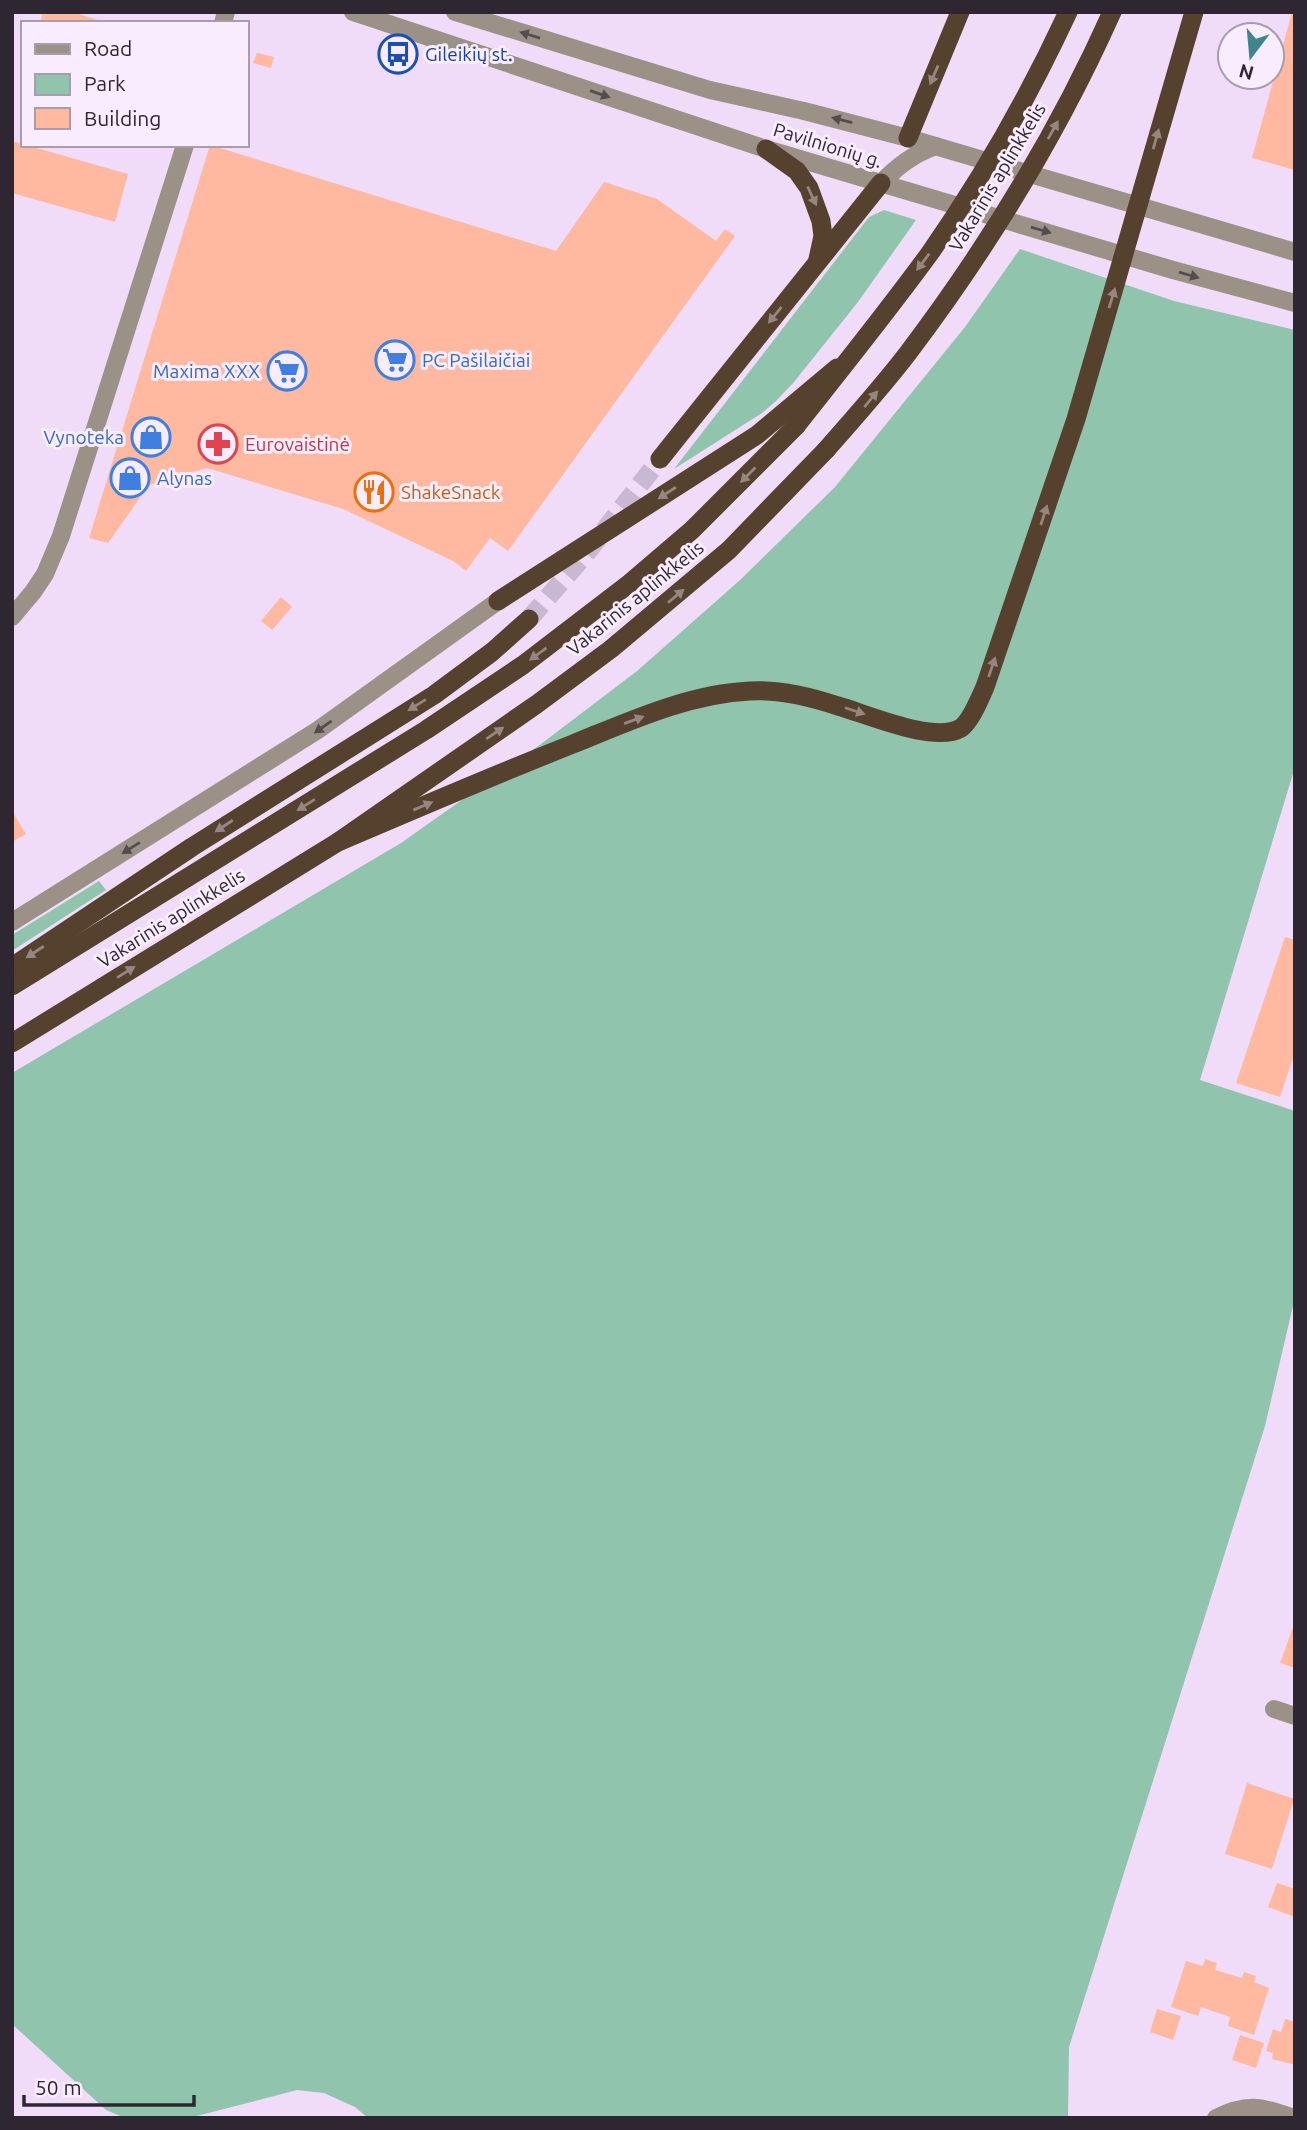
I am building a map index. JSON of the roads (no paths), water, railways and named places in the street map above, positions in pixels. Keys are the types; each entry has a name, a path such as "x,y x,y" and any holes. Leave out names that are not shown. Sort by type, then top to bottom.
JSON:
{"highway":[{"path":"908,138 960,12"},
{"name":"Vakarinis aplinkkelis","path":"12,986 426,730 523,665 600,607 692,530 790,419 854,354 930,252 1008,129 1068,12"},
{"name":"Vakarinis aplinkkelis","path":"12,1043 338,842 537,704 611,649 729,550 826,450 907,354 963,276 996,228 1059,120 1112,12"},
{"path":"338,842 625,723 681,703 720,694 752,690 790,694 914,730 939,733 961,727 973,712 985,687 1076,418 1194,12"},
{"path":"766,149 797,171 809,188 821,221 822,236 817,261"},
{"path":"660,459 881,183"},
{"path":"498,601 757,435 790,419"},
{"path":"12,967 192,847 434,695 492,652 529,619"}],"street":[{"name":"Pavilnionių g.","path":"353,12 766,149 1295,303"},
{"name":"Pavilnionių g.","path":"455,12 710,90 908,138 1295,252"},
{"path":"881,183 908,138"},
{"path":"881,183 901,163 936,146"},
{"path":"12,617 45,574 61,536 183,147"},
{"path":"12,922 318,730 498,601"},
{"path":"1274,1709 1295,1716"},
{"path":"1216,2118 1232,2110 1261,2107 1294,2118"}],"tunnel":[{"path":"529,619 589,550 660,459"}],"place":[{"name":"Gileikių st.","path":"398,54"},
{"name":"PC Pašilaičiai","path":"395,360"},
{"name":"Maxima XXX","path":"287,371"},
{"name":"Vynoteka","path":"151,437"},
{"name":"Eurovaistinė","path":"218,444"},
{"name":"Alynas","path":"130,478"},
{"name":"ShakeSnack","path":"374,492"}]}
